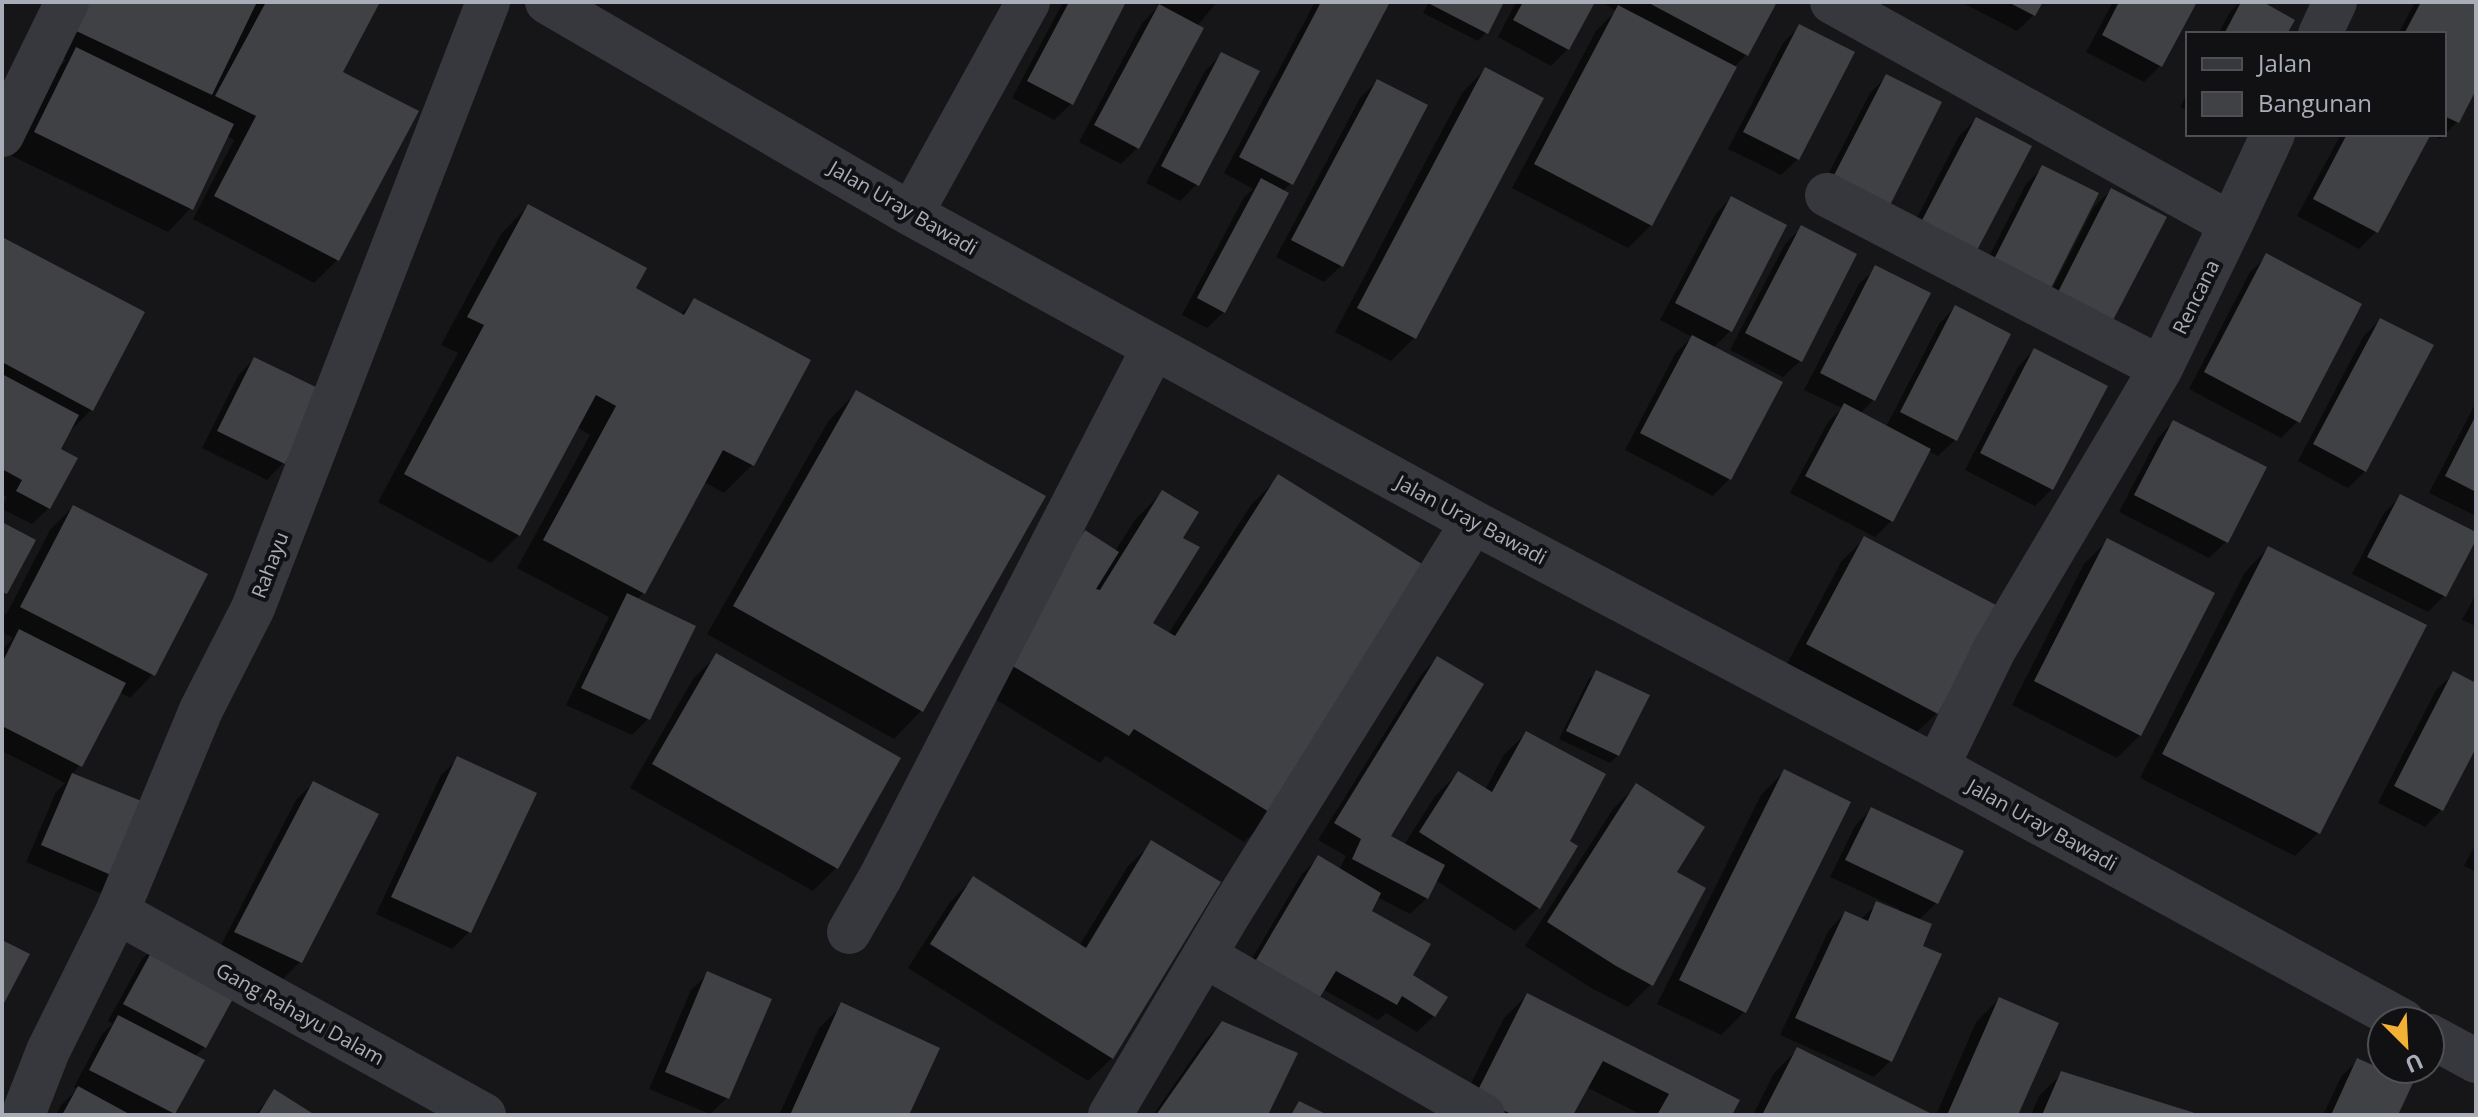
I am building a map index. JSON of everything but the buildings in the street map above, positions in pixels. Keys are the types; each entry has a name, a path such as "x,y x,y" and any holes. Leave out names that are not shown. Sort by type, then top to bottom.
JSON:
{"street":[{"path":"2,135 67,2"},
{"name":"Rahayu","path":"23,1115 48,1051 117,912 201,710 253,608 488,2"},
{"name":"Jalan Uray Bawadi","path":"547,2 911,214 1473,522 1937,767 2374,1005"},
{"path":"911,214 1028,2"},
{"path":"1832,2 2231,224"},
{"path":"2321,32 2335,2"},
{"name":"Rencana","path":"1937,767 1994,650 2161,368 2272,136"},
{"path":"1827,195 2161,368"},
{"path":"849,932 880,878 1154,347"},
{"path":"1110,1115 1230,912 1473,522"},
{"name":"Gang Rahayu Dalam","path":"117,912 484,1115"},
{"path":"1205,956 1483,1115"},
{"path":"2446,1045 2476,1061"}]}
